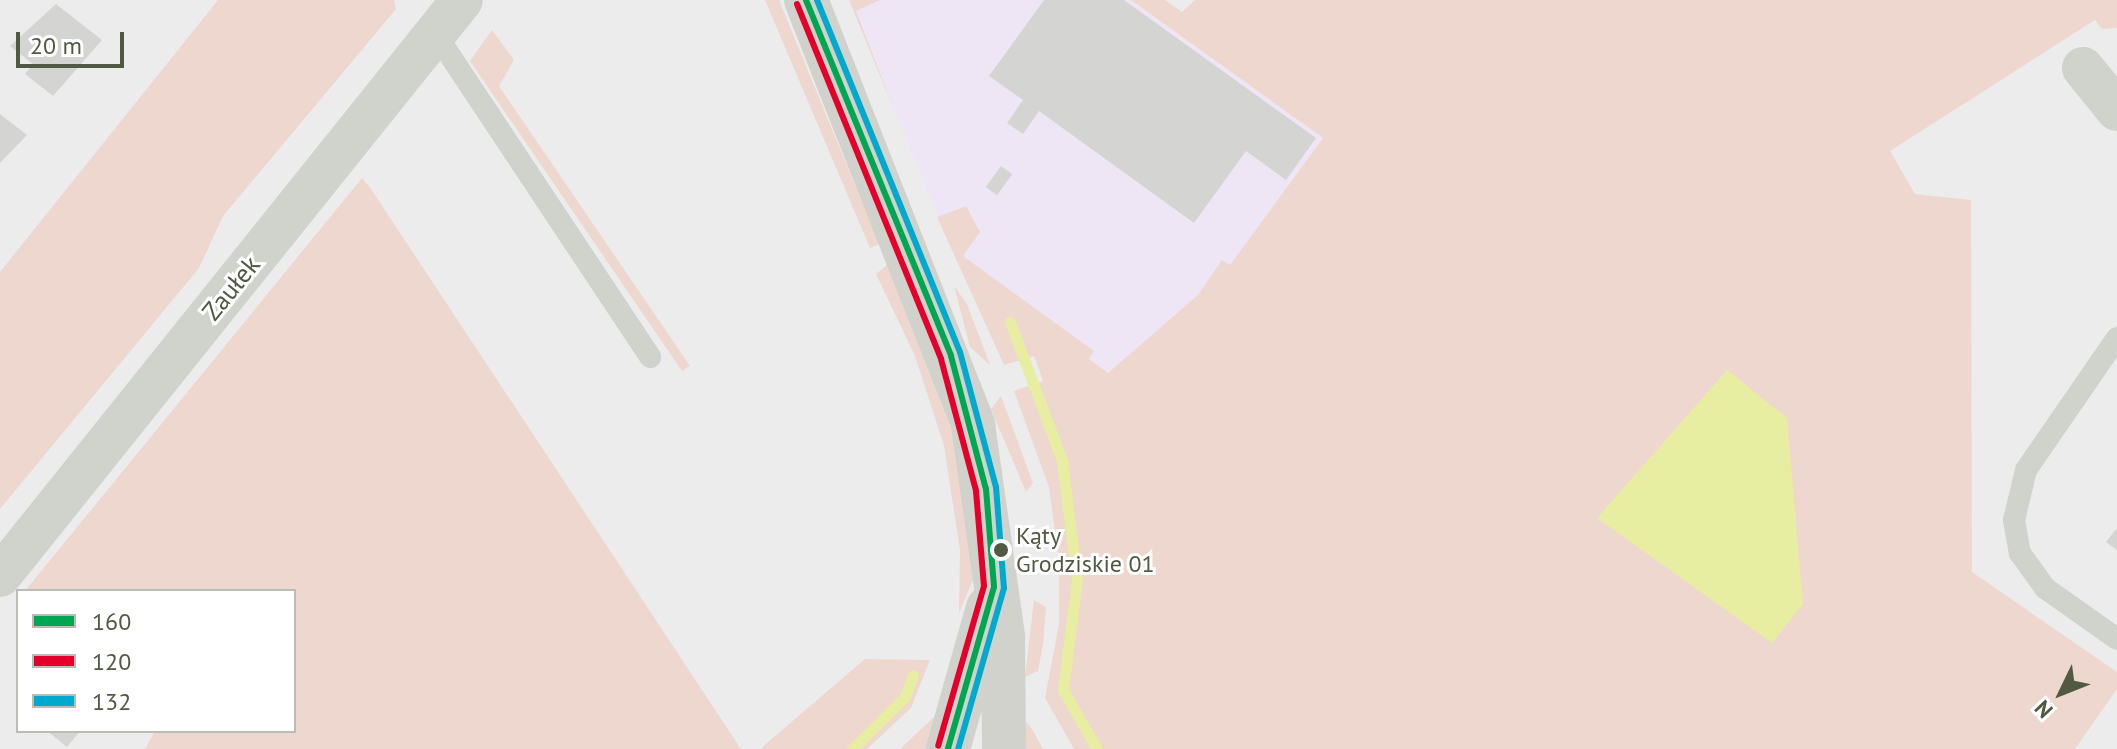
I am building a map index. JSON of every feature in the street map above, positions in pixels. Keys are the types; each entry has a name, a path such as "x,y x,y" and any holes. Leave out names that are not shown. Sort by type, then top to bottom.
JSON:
{"street":[{"name":"Zaułek","path":"0,576 462,0"},
{"path":"806,0 964,393 988,504 994,587 1008,687 1004,749"},
{"path":"2083,68 2117,110"},
{"path":"948,749 994,587"}],"lane":[{"path":"435,33 650,357"},
{"path":"2117,338 2026,470 2014,520 2020,553 2045,588 2117,639"}],"shaded area":[{"path":"218,0 394,0 396,9 223,216 199,268 0,509 0,272"},
{"path":"765,0 779,0 879,244 870,248"},
{"path":"849,0 1161,0 1361,157 1106,377 960,271"},
{"path":"849,0 880,0 856,11 895,112"},
{"path":"1131,0 1165,0 1182,12 1195,0 2117,0 2117,28 2102,29 2095,20 1890,151 1915,194 1971,200 1972,572 2117,672 2117,689 2075,749 1074,749 1045,698 1059,624 1059,562 1049,487 1014,391 1043,381 1034,356 1004,365 937,217 966,206 980,232 963,256 1094,351 1089,359 1108,373 1198,295 1222,260 1230,265 1323,138"},
{"path":"492,30 514,60 499,86 690,366 682,371 470,61"},
{"path":"362,178 741,749 145,749 154,733 296,733 296,589 27,589"},
{"path":"887,265 958,447 975,575 959,613 960,550 944,446 915,356 876,274"},
{"path":"954,286 967,304 990,365 970,347"},
{"path":"1727,370 1787,418 1803,604 1772,643 1597,518"},
{"path":"1001,396 1033,483 1026,492 991,409"},
{"path":"1034,600 1046,607 1043,644 1038,671 1025,677"},
{"path":"865,659 930,660 911,708 867,749 760,749"},
{"path":"935,716 936,741 927,749 900,749"},
{"path":"1026,722 1032,729 1043,749 1023,749"}],"building":[{"path":"1044,0 1124,0 1316,138 1286,180 1246,151 1194,223 1039,111 1023,134 1007,123 1023,100 989,76"},
{"path":"56,4 102,40 53,96 25,74 33,64 10,46"},
{"path":"0,114 27,135 0,163"},
{"path":"1001,166 1012,174 997,195 986,187"},
{"path":"2117,528 2117,550 2106,542"},
{"path":"50,733 78,733 67,747"}],"waterway":[{"path":"1010,322 1062,460 1077,580 1063,690 1097,749"},
{"path":"852,749 905,697 913,675"}],"transit line":[{"name":"160","path":"806,0 951,356 986,489 994,587 948,749"},
{"name":"132","path":"817,0 960,352 996,487 1004,588 958,749"},
{"name":"120","path":"797,4 941,359 976,491 984,586 938,746"}],"place":[{"name":"Kąty Grodziskie 01","path":"1001,550"}]}
